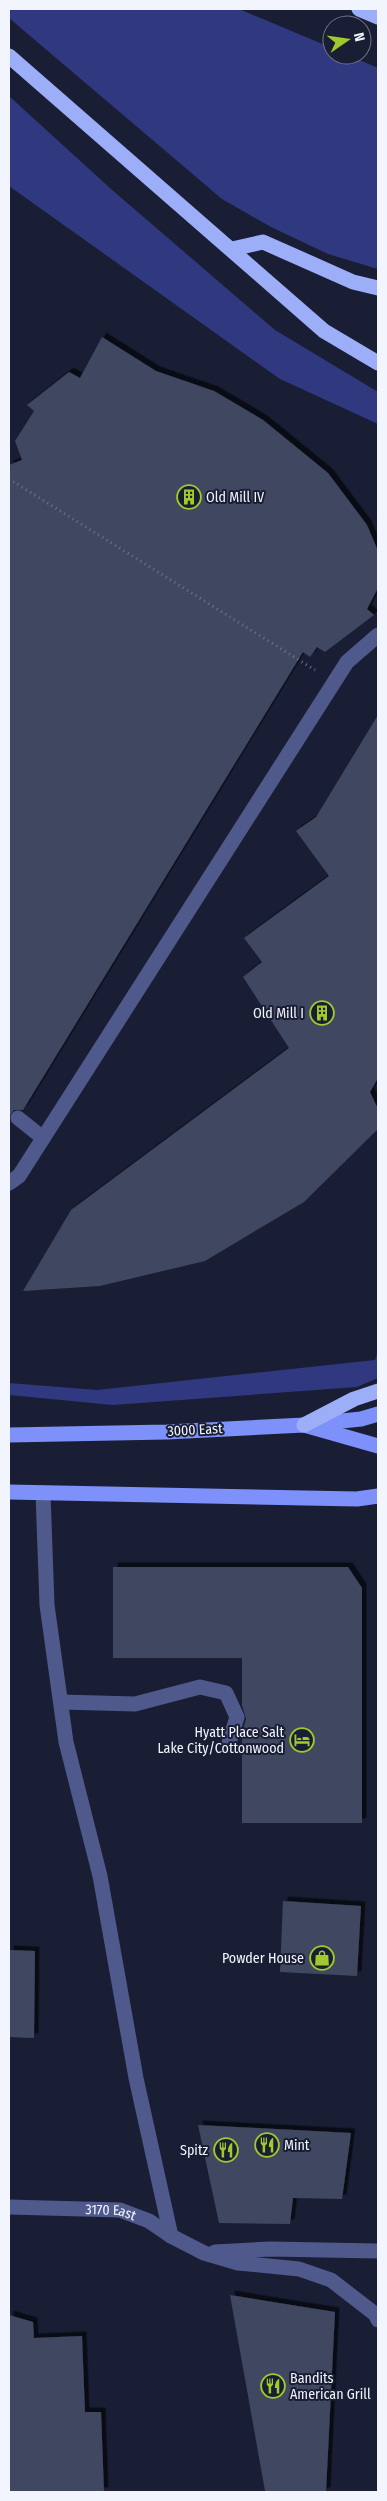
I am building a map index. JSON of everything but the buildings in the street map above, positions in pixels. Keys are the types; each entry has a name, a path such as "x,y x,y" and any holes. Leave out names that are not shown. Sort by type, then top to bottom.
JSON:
{"highway":[{"path":"359,9 378,17"},
{"path":"9,56 324,331 378,363"},
{"path":"232,249 263,242 353,282 378,288"},
{"path":"304,1425 354,1399 378,1390"}],"main road":[{"path":"304,1425 361,1419 378,1414"},
{"name":"3000 East","path":"9,1435 167,1432 304,1425 378,1446"},
{"path":"9,1492 357,1499 378,1496"}],"street":[{"path":"9,1184 19,1176 347,662 378,635"},
{"path":"18,1118 43,1138"},
{"path":"43,1493 47,1605 66,1742 100,1876 136,2078 171,2236"},
{"path":"61,1702 135,1704 200,1687 226,1693 237,1717 229,1743"},
{"name":"3170 East","path":"9,2207 120,2210 149,2220 171,2236 204,2253 238,2263 299,2269 331,2280 375,2314 378,2320"},
{"path":"204,2253 270,2249 378,2251"}],"path":[{"path":"9,478 334,682"}],"shaded area":[{"path":"9,9 239,9 322,44 322,65 371,65 378,68 378,269 328,254 271,227 222,199 9,18"},
{"path":"9,96 111,189 275,330 378,392 378,424 280,379 9,186"},
{"path":"378,1351 378,1378 357,1387 113,1405 9,1395 9,1383 97,1390 375,1360"}],"place":[{"name":"Old Mill IV","path":"189,497"},
{"name":"Old Mill I","path":"322,1013"},
{"name":"Hyatt Place Salt Lake City/Cottonwood","path":"302,1740"},
{"name":"Powder House","path":"322,1958"},
{"name":"Mint","path":"267,2145"},
{"name":"Spitz","path":"226,2150"},
{"name":"Bandits American Grill","path":"273,2386"}]}
